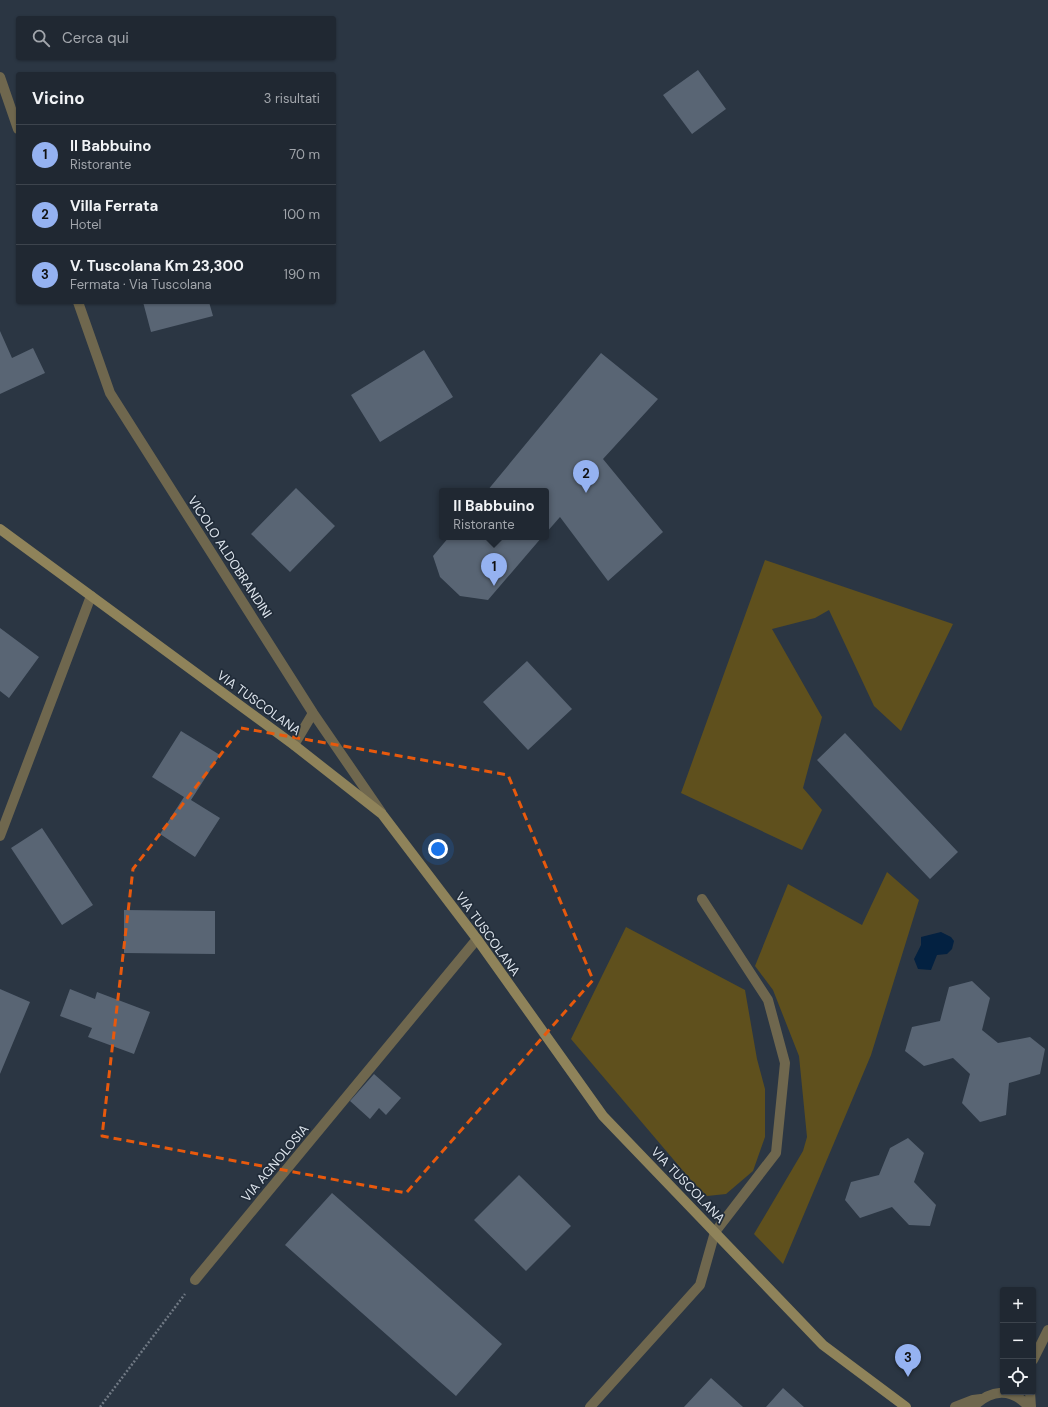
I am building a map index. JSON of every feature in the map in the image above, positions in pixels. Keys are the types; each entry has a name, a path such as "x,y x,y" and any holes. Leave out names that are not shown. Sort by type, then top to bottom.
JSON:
{"main road":[{"name":"VIA TUSCOLANA","path":"0,529 294,745 382,814 477,939 603,1116 823,1345 906,1407"}],"street":[{"path":"0,77 16,123"},
{"name":"VICOLO ALDOBRANDINI","path":"79,304 110,393 313,713 382,814"},
{"path":"0,836 91,596"},
{"path":"294,745 313,713"},
{"path":"590,1407 700,1285 715,1232 776,1153 785,1063 768,1000 702,899"},
{"name":"VIA AGNOLOSIA","path":"195,1280 477,939"},
{"path":"1034,1359 1048,1330"},
{"path":"973,1407 1000,1386"},
{"path":"955,1407 995,1393 1011,1394 1030,1407"},
{"path":"1030,1395 1030,1407"}],"path":[{"path":"100,1407 195,1280"}],"highlighted area":[{"path":"241,728 508,775 593,980 406,1193 102,1136 133,869"}],"shaded area":[{"path":"765,560 953,624 901,731 874,706 829,610 815,618 772,629 822,717 803,788 822,810 802,850 681,793"},
{"path":"887,872 919,900 871,1055 783,1264 754,1234 803,1151 807,1137 799,1056 773,990 755,966 788,884 862,925"},
{"path":"626,927 745,990 757,1059 765,1089 765,1137 753,1171 726,1194 707,1196 690,1179 571,1039"}],"water":[{"path":"941,932 951,937 954,941 952,949 947,954 937,955 931,970 918,969 914,959 921,945 921,937"}],"building":[{"path":"698,70 726,109 692,134 663,95"},
{"path":"144,304 210,304 213,316 151,332"},
{"path":"0,331 12,358 33,348 45,373 0,394"},
{"path":"424,350 453,397 380,442 351,395"},
{"path":"601,353 658,399 603,459 663,532 608,581 560,517 549,530 549,488 489,488"},
{"path":"296,488 335,526 290,572 251,534"},
{"path":"446,540 539,540 488,600 460,596 440,577 433,556"},
{"path":"0,628 39,657 9,698 0,691"},
{"path":"527,661 572,709 528,750 483,702"},
{"path":"181,731 220,755 191,800 220,818 195,857 160,834 184,797 152,777"},
{"path":"845,733 958,852 930,879 817,760"},
{"path":"42,828 93,905 62,925 11,848"},
{"path":"124,910 215,911 215,954 124,953"},
{"path":"972,981 990,998 982,1030 998,1043 1030,1037 1045,1049 1040,1074 1009,1083 1006,1115 980,1122 962,1103 970,1074 953,1058 924,1066 905,1051 912,1027 940,1021 949,987"},
{"path":"0,989 30,1002 0,1074"},
{"path":"70,989 95,999 97,992 150,1012 134,1054 88,1037 92,1028 60,1016"},
{"path":"374,1074 401,1098 386,1115 379,1108 370,1119 350,1101"},
{"path":"908,1138 924,1153 914,1182 936,1205 930,1226 909,1225 892,1207 860,1218 845,1200 851,1182 879,1175 890,1148"},
{"path":"519,1175 571,1226 526,1271 474,1220"},
{"path":"332,1193 502,1344 456,1396 285,1245"},
{"path":"711,1378 743,1407 684,1407"},
{"path":"783,1388 804,1407 766,1407"}],"place":[{"name":"Villa Ferrata","path":"586,493"},
{"name":"Il Babbuino","path":"494,586"},
{"name":"V. Tuscolana Km 23,300","path":"908,1377"}]}
